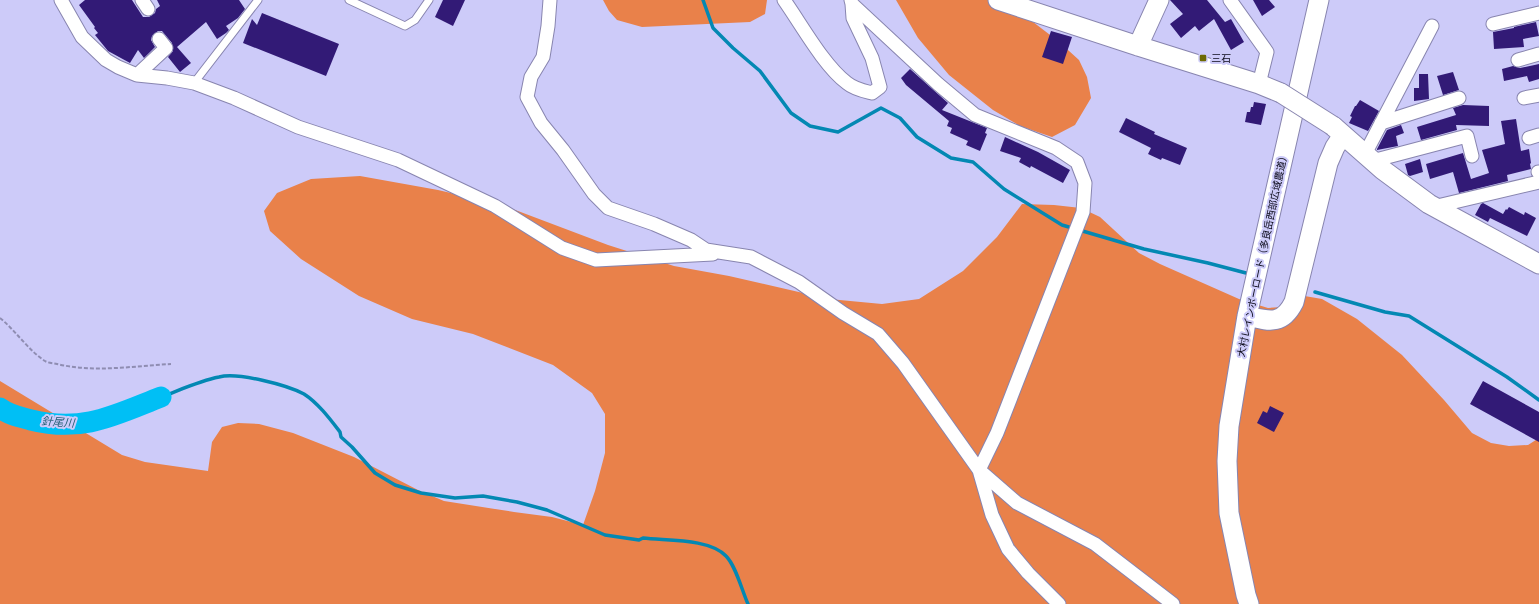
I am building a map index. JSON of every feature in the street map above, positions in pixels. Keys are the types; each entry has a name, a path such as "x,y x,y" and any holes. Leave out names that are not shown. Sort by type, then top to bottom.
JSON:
{"street":[{"path":"61,0 82,37 106,60 118,67 137,75 194,83 234,98 298,127 398,160 495,206 562,248 596,260 725,253"},
{"path":"550,0 543,57 531,77 527,97 541,123 563,150 594,194 608,208 654,224 691,240 706,250 751,257 799,282 843,313 878,334 903,363 979,470 1017,503 1095,544 1173,604"},
{"path":"784,0 829,65 847,84 860,90 872,93 880,87 872,58 853,18 852,2"},
{"path":"998,0 1259,84 1281,93 1338,131 1383,170 1433,206 1539,264"},
{"path":"1138,46 1159,0"},
{"path":"1230,0 1267,52 1259,84"},
{"name":"大村レインボーロード（多良岳西部広域農道）","path":"1251,601 1229,513 1227,461 1229,426 1247,316 1307,44 1319,0"},
{"path":"1538,0 1539,4"},
{"path":"852,2 938,84 975,116 1056,148 1077,162 1085,183 1083,212 997,433 979,470 992,515 1008,549 1028,573 1059,604"},
{"path":"1493,24 1539,12"},
{"path":"1369,158 1381,123 1432,26"},
{"path":"137,75 166,48 159,39"},
{"path":"1518,60 1539,54"},
{"path":"1524,98 1539,95"},
{"path":"1381,123 1459,98"},
{"path":"1247,316 1270,321 1279,319 1289,312 1294,302 1328,163 1335,147 1338,131"},
{"path":"1369,158 1467,136 1472,156"},
{"path":"1433,206 1536,182 1539,176"}],"lane":[{"path":"194,83 258,0"},
{"path":"349,0 405,26 415,20 429,0"}],"path":[{"path":"0,318 12,328 34,353 46,362 67,366 101,369 171,364"}],"shaded area":[{"path":"603,0 767,0 765,14 750,22 642,27 617,20 609,11"},
{"path":"896,0 1004,0 1058,41 1079,60 1087,77 1091,98 1075,125 1052,137 1020,126 993,110 949,75 918,38"},
{"path":"360,176 438,190 502,205 608,245 674,266 729,276 829,299 882,304 919,299 963,271 997,237 1022,204 1081,208 1100,217 1139,253 1160,264 1239,299 1268,308 1282,307 1293,294 1322,299 1357,319 1402,355 1444,400 1472,433 1491,443 1509,446 1528,445 1539,438 1539,604 0,604 0,381 122,455 145,462 208,471 212,442 222,427 238,423 259,424 293,433 354,457 418,490 444,501 552,517 583,525 595,491 605,453 605,414 592,393 553,365 473,334 412,319 359,296 301,259 270,231 264,211 277,193 311,179"}],"building":[{"path":"85,0 132,0 143,17 149,17 155,13 156,9 160,6 157,0 239,0 245,9 238,18 226,26 229,30 217,39 206,22 177,47 191,63 180,72 168,57 173,51 172,43 162,31 158,31 152,36 151,40 155,47 144,58 138,50 130,63 108,51 95,35 98,33 94,28 95,27 79,5"},
{"path":"443,0 465,0 453,26 435,17"},
{"path":"1170,0 1207,0 1225,22 1231,19 1244,42 1231,50 1214,19 1199,31 1195,26 1181,38 1170,24 1183,14"},
{"path":"1253,0 1269,0 1275,7 1262,16"},
{"path":"262,13 339,44 326,76 243,43 252,19 257,25"},
{"path":"1536,22 1539,36 1523,39 1524,47 1494,49 1493,32"},
{"path":"1051,31 1072,37 1063,64 1042,57"},
{"path":"1539,64 1539,79 1529,82 1527,76 1504,81 1502,69 1513,66 1520,68"},
{"path":"910,69 948,103 942,110 987,128 985,133 987,134 980,151 966,145 968,141 950,133 952,128 947,126 949,121 906,85 901,78"},
{"path":"1453,72 1459,90 1443,95 1437,76"},
{"path":"1419,74 1428,74 1429,99 1414,101 1414,88 1419,88"},
{"path":"1360,100 1379,111 1368,131 1349,123 1352,117 1350,116"},
{"path":"1254,102 1266,104 1261,125 1245,122 1247,112 1250,112"},
{"path":"1463,105 1489,106 1489,126 1456,125 1457,130 1421,140 1417,127 1456,115 1453,108"},
{"path":"1126,118 1155,132 1154,134 1187,148 1180,165 1162,158 1161,160 1148,154 1151,148 1119,132"},
{"path":"1516,119 1521,151 1529,149 1531,169 1507,175 1508,181 1459,193 1453,172 1430,179 1426,164 1463,153 1471,179 1489,173 1482,150 1505,144 1501,121"},
{"path":"1401,125 1404,133 1396,136 1398,146 1377,150 1387,130"},
{"path":"1005,137 1038,152 1070,170 1063,183 1031,166 1030,168 1019,162 1021,158 1000,151"},
{"path":"1420,159 1423,172 1410,176 1408,175 1405,164"},
{"path":"1483,203 1503,214 1509,207 1524,215 1525,212 1536,218 1527,236 1490,218 1488,222 1475,215"},
{"path":"1483,381 1539,412 1539,442 1470,404"},
{"path":"1270,406 1284,413 1274,432 1257,423 1263,411 1267,413"}],"waterway":[{"path":"703,0 713,28 733,48 760,71 791,113 810,126 838,132 881,108 900,118 917,137 951,158 973,162 1004,189 1062,225 1144,249 1246,273"},
{"path":"1315,292 1385,312 1409,316 1507,377 1539,400"},
{"path":"161,397 204,381 227,376 238,376 262,380 296,390 304,394 324,412 340,432 341,437 375,473 395,485 421,493 455,498 483,496 517,502 547,510 605,535 639,540 643,538 687,541 709,546 718,550 730,560 748,604"},
{"name":"針尾川","path":"0,408 11,414 31,420 67,424 83,423 113,416 161,397"}],"place":[{"name":"三石","path":"1203,58"}]}
